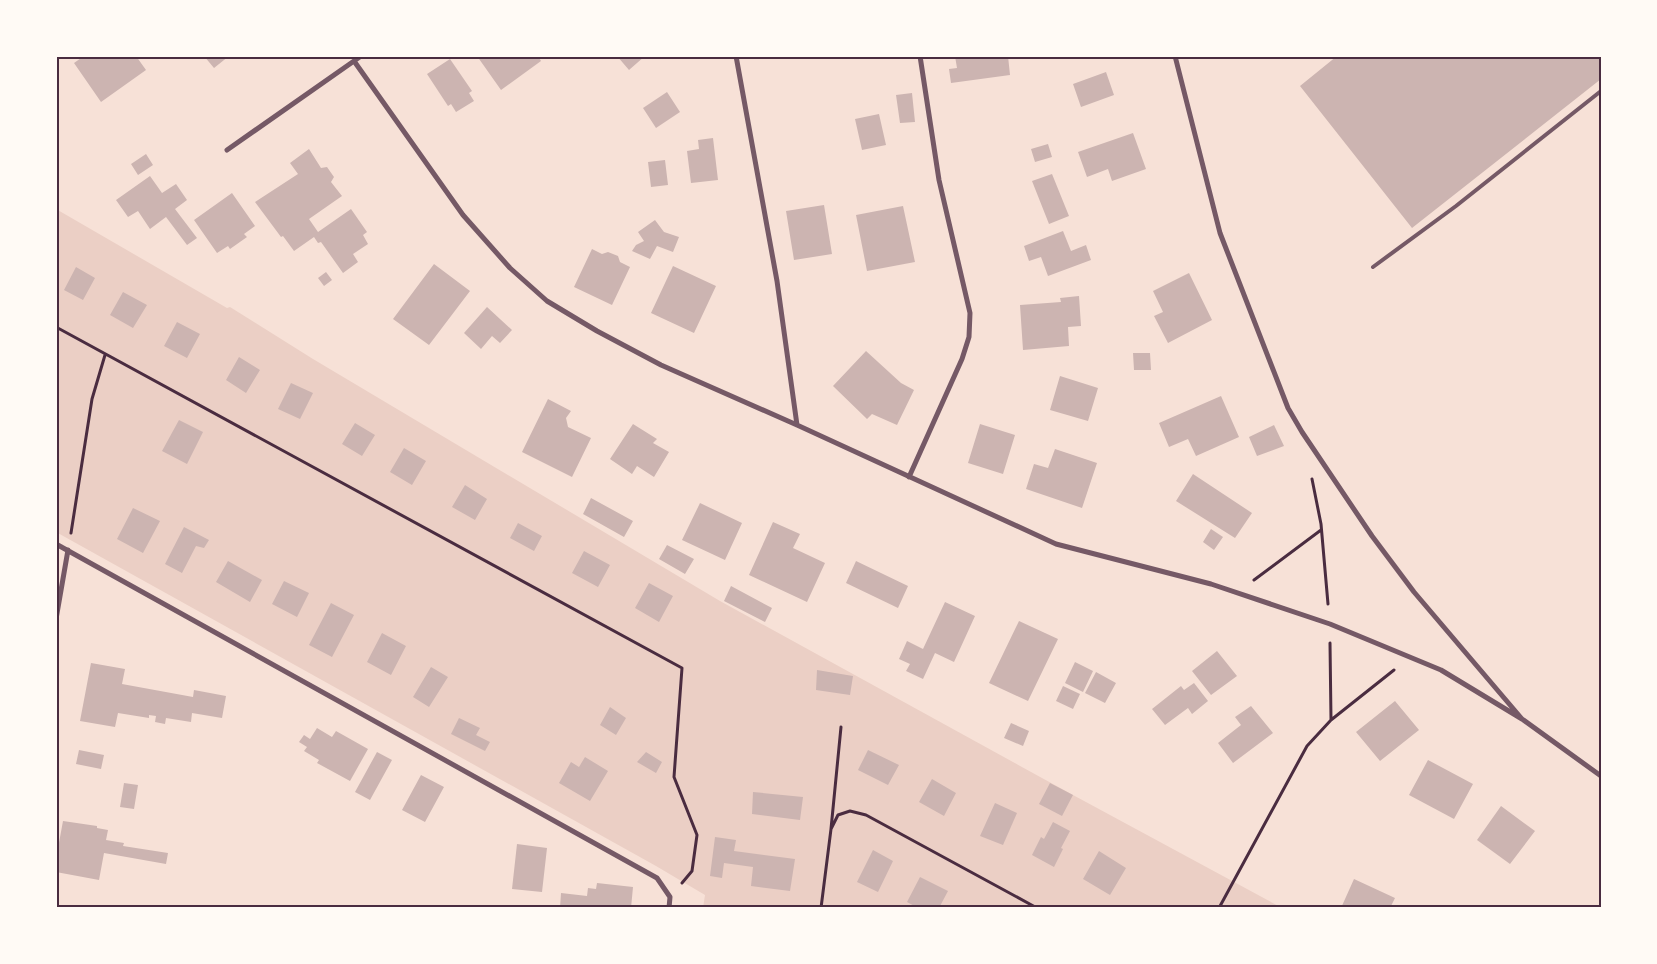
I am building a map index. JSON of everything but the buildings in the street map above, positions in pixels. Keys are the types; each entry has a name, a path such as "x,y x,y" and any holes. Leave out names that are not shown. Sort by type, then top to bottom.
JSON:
{"street":[{"path":"227,150 361,56"},
{"path":"736,56 777,280 797,425"},
{"path":"909,477 962,359 969,337 970,313 939,180 920,56"},
{"path":"1175,56 1220,232 1288,408 1302,432 1384,552 1414,592 1522,719"},
{"path":"354,62 463,215 510,268 547,301 597,331 661,365 1056,544 1212,584 1330,624 1441,670 1522,719 1601,776"},
{"path":"56,544 658,878 670,897 669,908"},
{"path":"56,619 68,550"}],"lane":[{"path":"1374,267 1456,206 1601,92"}],"path":[{"path":"56,327 682,668 674,777 697,835 692,871 670,897"},
{"path":"68,550 92,399 105,355"},
{"path":"1312,478 1322,529 1330,624 1331,720"},
{"path":"1237,593 1322,529"},
{"path":"1219,908 1307,746 1331,720 1411,658"},
{"path":"821,908 841,727"},
{"path":"831,829 838,815 850,811 866,815 1037,908"}],"shaded area":[{"path":"56,209 227,308 230,307 313,359 720,601 1282,908 703,908 705,895 656,866 56,532"}]}
